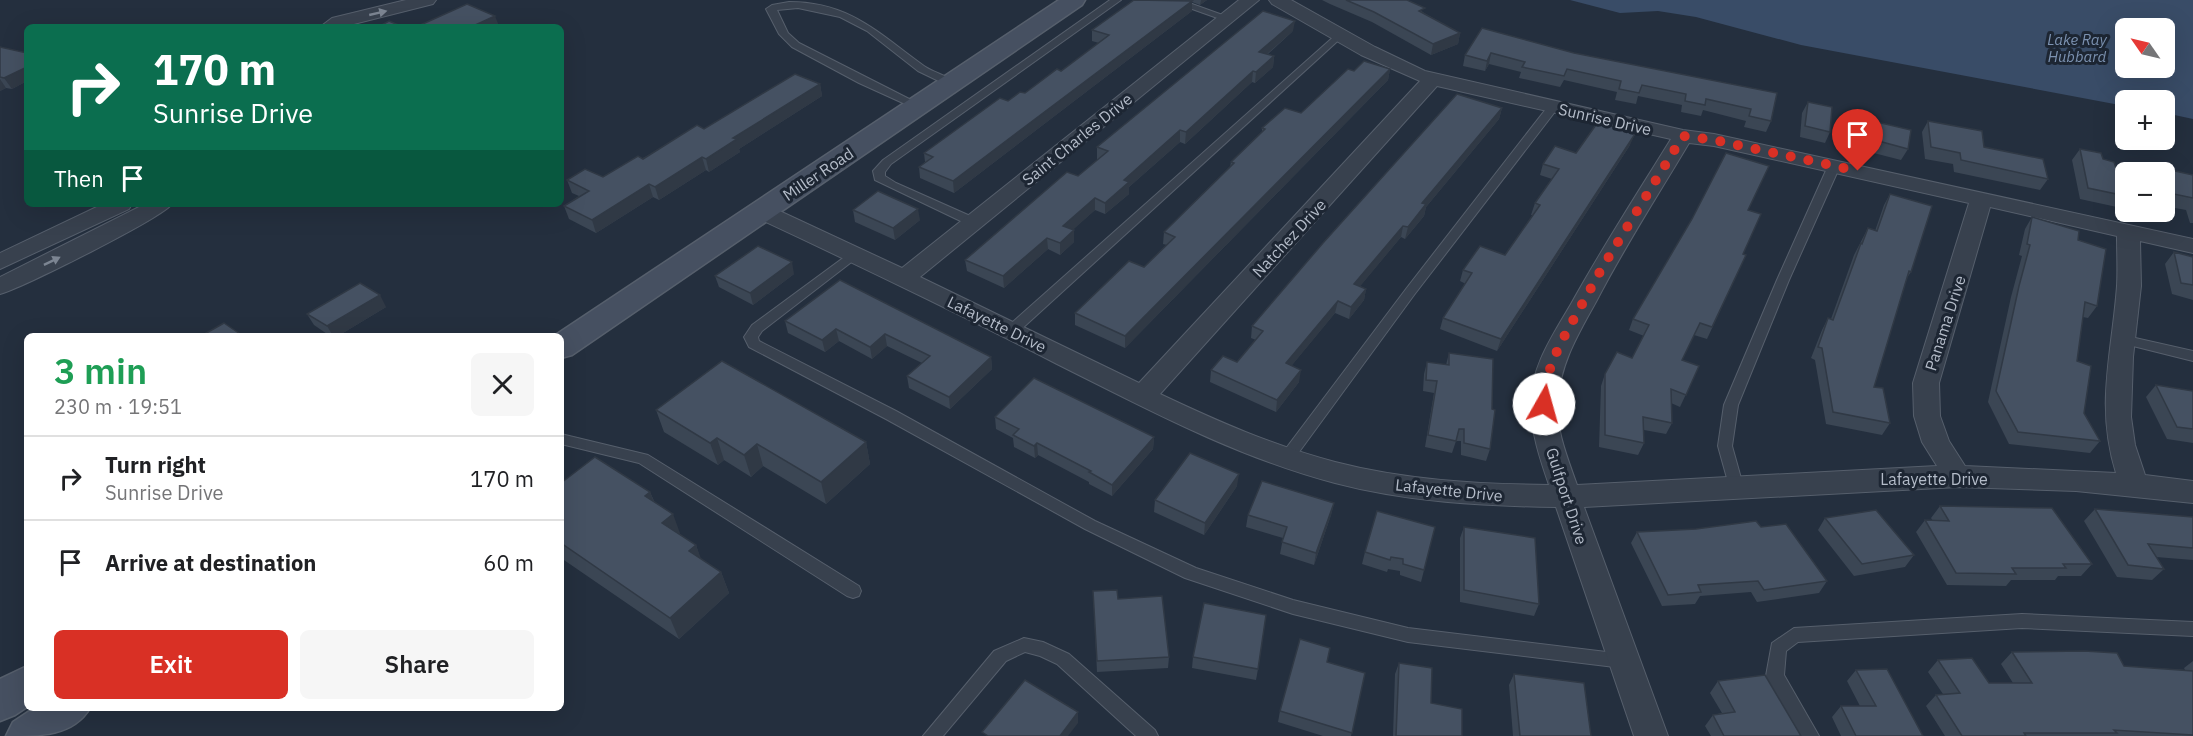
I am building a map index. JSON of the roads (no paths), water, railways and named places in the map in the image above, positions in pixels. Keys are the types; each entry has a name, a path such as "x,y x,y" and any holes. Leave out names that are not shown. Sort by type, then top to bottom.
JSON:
{"main road":[{"name":"Miller Road","path":"564,345 1074,0"},
{"path":"0,702 24,686"},
{"path":"28,736 65,711"}],"street":[{"path":"316,24 356,0"},
{"path":"334,24 427,0"},
{"name":"Saint Charles Drive","path":"904,278 1250,0"},
{"name":"Sunrise Drive","path":"1278,0 1395,65 1433,79 1683,136 1714,140 2193,246"},
{"name":"Natchez Drive","path":"1143,396 1433,79"},
{"name":"Gulfport Drive","path":"1651,736 1587,559 1550,447 1544,404 1548,374 1559,346 1602,268 1683,136"},
{"name":"Panama Drive","path":"1957,477 1936,442 1927,416 1926,383 1981,200"},
{"path":"0,262 115,207"},
{"path":"0,286 156,207"},
{"name":"Lafayette Drive","path":"763,212 904,278 1211,429 1286,459 1322,470 1378,482 1485,495 1568,497 1620,497 1882,478 1957,477 2134,485 2193,492"},
{"path":"2128,232 2129,286 2122,339 2118,417 2121,445 2134,485"}],"lane":[{"path":"973,222 879,178 879,171 887,162 1116,0"},
{"path":"1172,0 1226,18"},
{"path":"918,106 880,91 800,47 784,36 777,16 771,9 781,4 793,4 843,14 864,23 924,70 951,83"},
{"path":"1011,331 1339,35"},
{"path":"1286,459 1410,292 1553,107"},
{"path":"1737,489 1725,446 1731,405 1834,166"},
{"path":"854,254 757,328 751,337 754,344 891,415 1090,525 1191,573 1293,607 1408,635 1623,661"},
{"path":"2122,339 2193,356"},
{"path":"564,440 643,459 853,591"},
{"path":"1810,736 1775,676 1778,648 1794,634 2022,621 2193,629"},
{"path":"932,736 1000,656 1024,645 1043,649 1063,659 1149,736"}],"water":[{"name":"Lake Ray Hubbard","path":"1570,0 2193,0 2193,119 2175,115 2175,90 2115,90 2115,104 1801,45 1696,17 1658,11 1620,13"}]}
